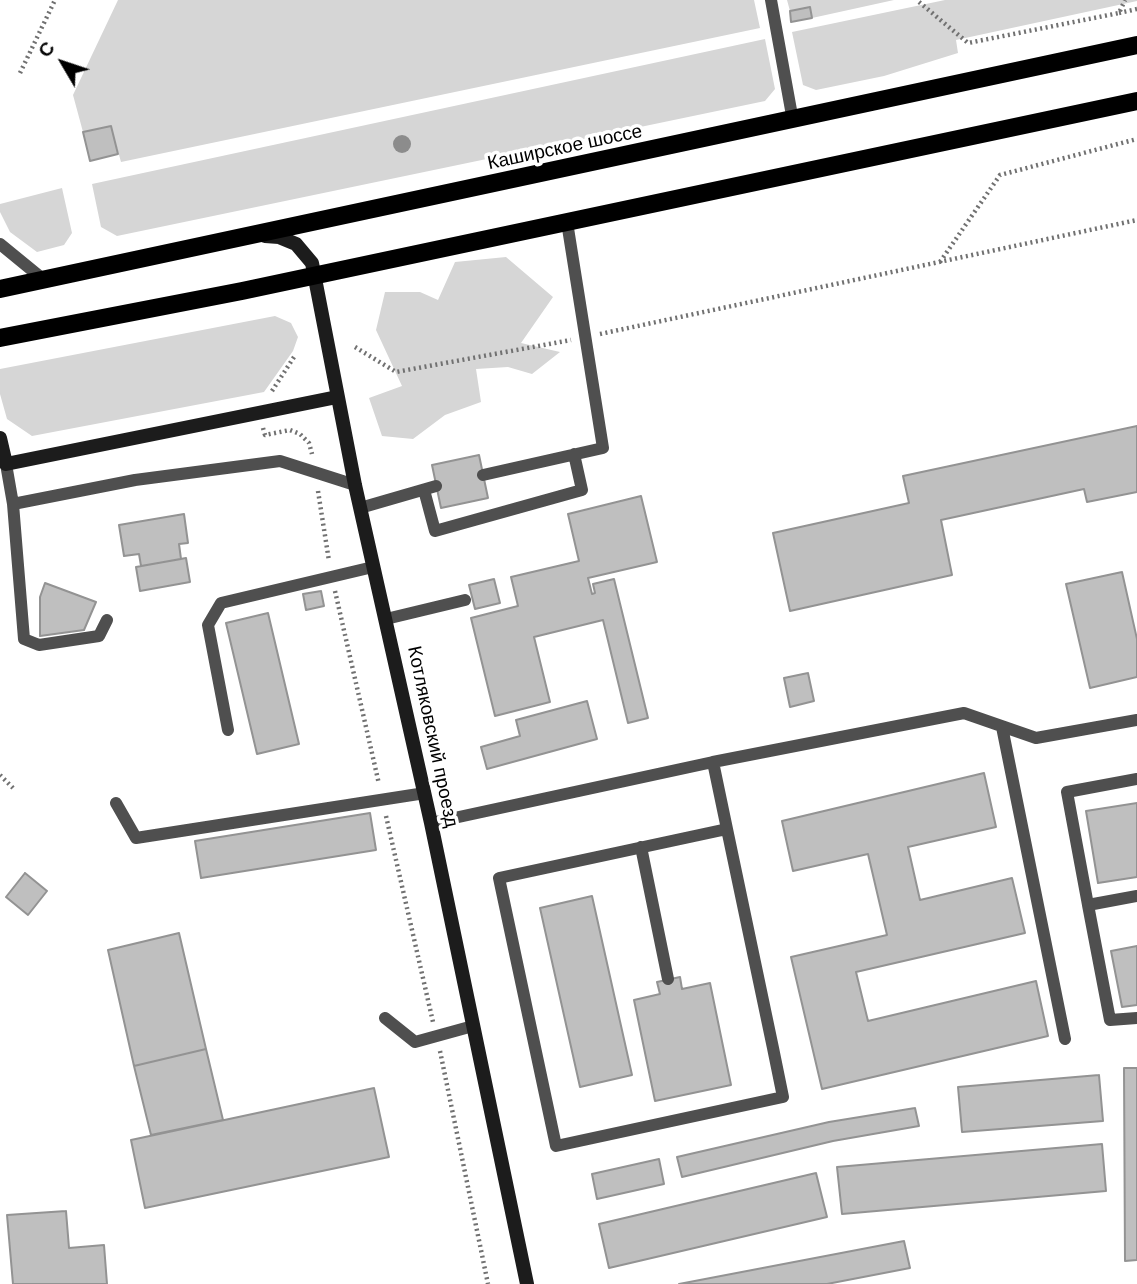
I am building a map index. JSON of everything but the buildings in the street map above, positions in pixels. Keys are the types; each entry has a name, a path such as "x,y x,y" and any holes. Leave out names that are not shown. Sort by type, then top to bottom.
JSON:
{"main road":[{"name":"Каширское шоссе","path":"0,289 793,121 1137,45"},
{"path":"0,338 314,276 1137,101"},
{"name":"Котляковский проезд","path":"257,236 279,237 296,244 309,257 314,276 355,485 425,793 527,1284"},
{"path":"0,438 6,464 262,415 337,397"}],"lane":[{"path":"771,0 793,121"},
{"path":"483,475 603,448 568,222"},
{"path":"0,244 44,280"},
{"path":"360,508 430,488 435,531 582,490 575,454"},
{"path":"13,504 135,480 280,461 355,485"},
{"path":"6,464 13,504 24,639 39,645 99,636 107,620"},
{"path":"228,730 208,625 221,603 373,567"},
{"path":"386,619 466,600"},
{"path":"431,823 713,762 964,713 1036,738 1137,720"},
{"path":"1002,726 1065,1039"},
{"path":"713,762 727,829 783,1097 556,1146 499,878 727,829"},
{"path":"1137,779 1067,792 1110,1020 1137,1018"},
{"path":"116,803 136,838 425,793"},
{"path":"641,847 668,979"},
{"path":"1088,905 1137,896"},
{"path":"385,1018 415,1042 473,1026"}],"path":[{"path":"20,74 55,0"},
{"path":"1118,13 1125,0"},
{"path":"919,2 968,43 1137,9"},
{"path":"940,262 1000,175 1137,139"},
{"path":"355,346 397,372 585,337 1137,220"},
{"path":"262,415 265,435 290,430 300,434 309,443 332,576 436,1035 488,1284"},
{"path":"0,775 13,788"}],"shaded area":[{"path":"118,0 754,0 760,28 121,162 111,126 83,132 73,95"},
{"path":"787,0 894,0 812,18 809,7 790,11"},
{"path":"945,0 1137,1 956,40 958,53 884,76 816,90 803,85 792,32"},
{"path":"765,39 775,89 765,101 117,236 101,227 92,184"},
{"path":"62,188 72,233 64,245 37,252 10,232 0,212 0,204"},
{"path":"506,257 553,297 521,343 560,352 532,374 508,367 476,369 481,402 445,415 413,439 382,436 369,398 402,386 376,330 385,292 420,292 438,300 455,262"},
{"path":"275,316 291,323 298,337 293,351 264,392 32,436 7,419 0,394 0,369"}]}
